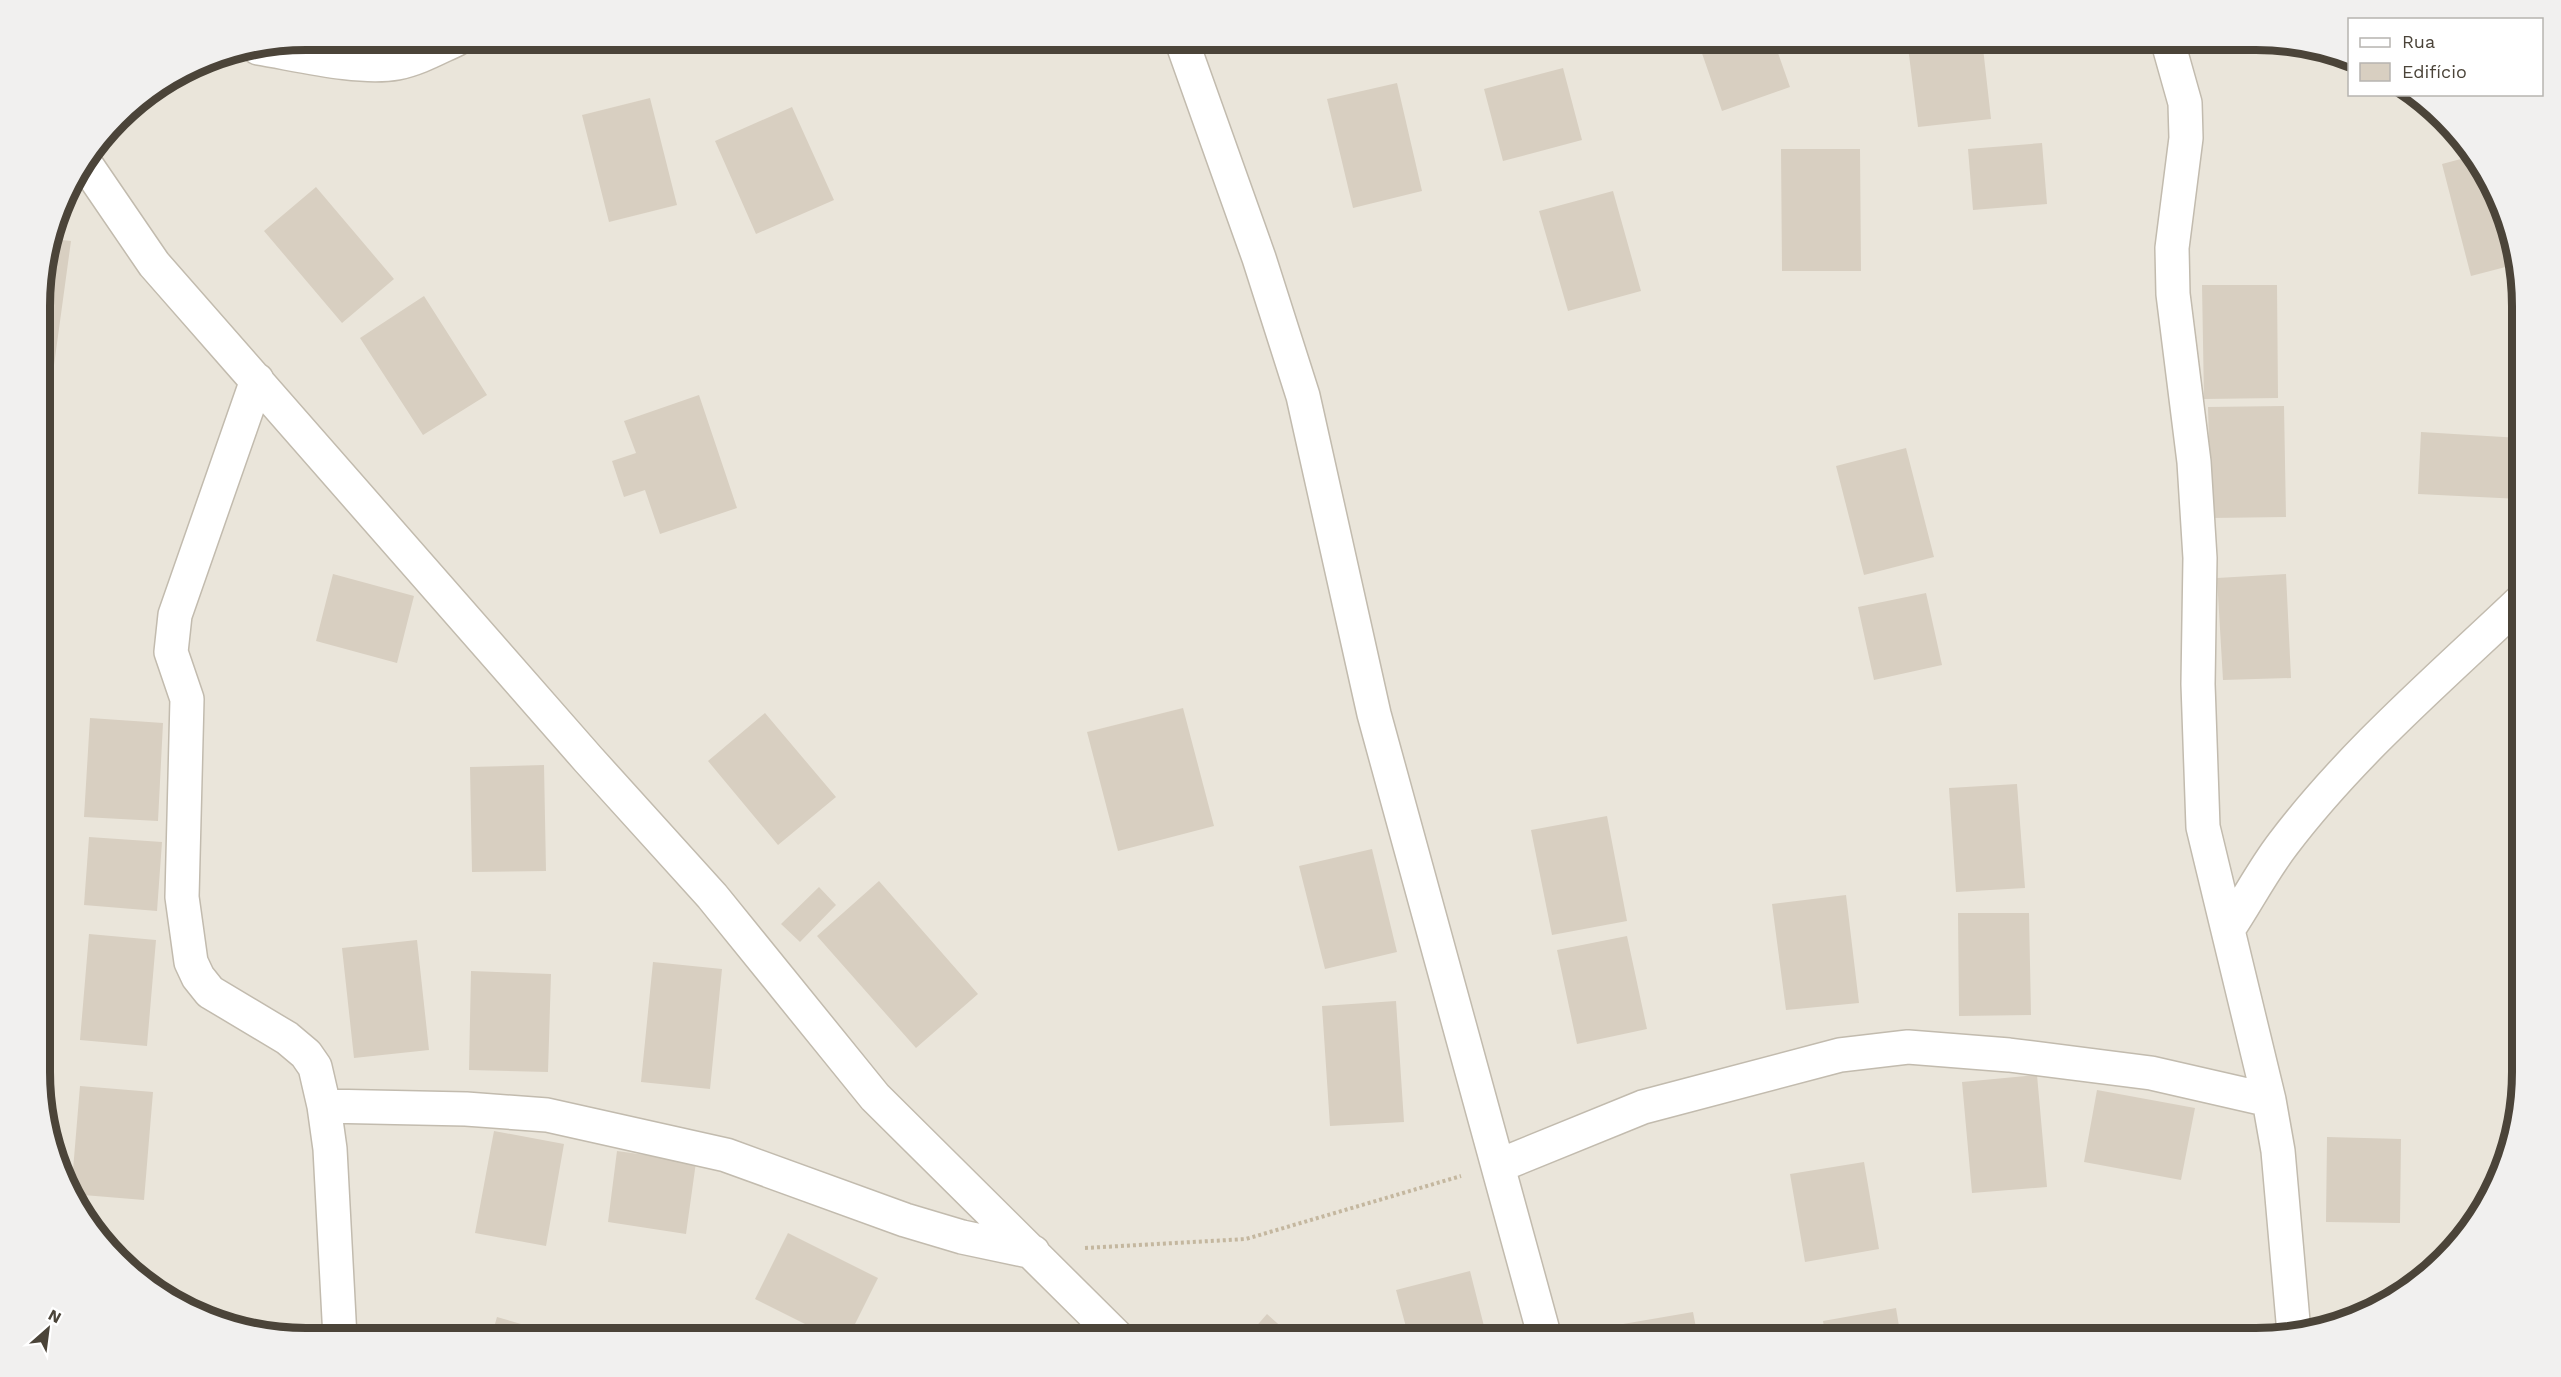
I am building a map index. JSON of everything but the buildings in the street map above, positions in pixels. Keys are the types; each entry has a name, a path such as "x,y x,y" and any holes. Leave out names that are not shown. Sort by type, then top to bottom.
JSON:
{"street":[{"path":"278,51 346,62 394,64 417,58 434,50"},
{"path":"1185,50 1259,258 1303,396 1374,714 1542,1328"},
{"path":"2170,50 2185,103 2186,138 2172,248 2173,294 2194,462 2199,546 2198,684 2204,827 2269,1100 2278,1151 2293,1324"},
{"path":"89,169 154,264 588,759 712,896 875,1097 1108,1328"},
{"path":"257,380 175,615 172,632 171,652 186,699 182,897 192,962 198,977 210,993 287,1038 306,1054 315,1067 324,1106 330,1149 336,1226 340,1328"},
{"path":"2229,928 2283,844 2332,786 2383,732 2512,610"},
{"path":"1498,1166 1643,1107 1840,1056 1908,1047 2009,1055 2151,1073 2269,1100"},
{"path":"324,1106 466,1108 548,1115 726,1155 905,1220 962,1237 1033,1252"}],"path":[{"path":"1033,1252 1246,1239 1389,1195 1498,1166"}],"shaded area":[{"path":"288,50 2273,50 2306,54 2348,67 2348,96 2402,96 2437,124 2459,150 2477,177 2492,207 2507,255 2512,305 2512,1072 2507,1122 2498,1154 2485,1185 2459,1227 2437,1253 2411,1275 2384,1293 2354,1308 2322,1319 2306,1323 2256,1328 305,1328 255,1323 223,1314 192,1301 150,1275 124,1253 102,1227 84,1200 69,1170 54,1122 50,1089 50,288 54,255 69,207 93,163 124,124 150,102 192,76 239,58"}]}
